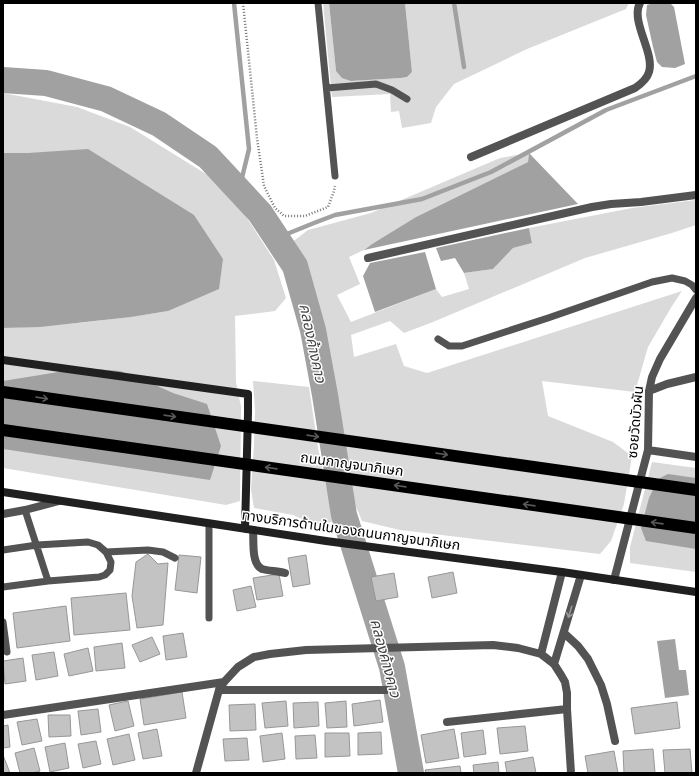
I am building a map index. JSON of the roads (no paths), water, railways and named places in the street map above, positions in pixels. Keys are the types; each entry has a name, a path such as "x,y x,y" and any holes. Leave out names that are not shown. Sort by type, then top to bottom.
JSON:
{"highway":[{"name":"ถนนกาญจนาภิเษก","path":"3,392 696,490"},
{"name":"ถนนกาญจนาภิเษก","path":"3,430 696,528"}],"main road":[{"path":"3,360 248,394 249,530"},
{"name":"ทางบริการด้านในของถนนกาญจนาภิเษก","path":"3,492 249,530 389,550 562,572 696,592"}],"street":[{"path":"471,157 635,88 644,81 649,72 650,62 637,16 638,6 640,3"},
{"path":"368,258 592,207 696,195"},
{"name":"ซอยวัดบัวผัน","path":"614,580 648,450 649,391 652,378 660,360 696,298"},
{"path":"649,391 667,384 696,377"},
{"path":"648,450 696,457"},
{"path":"3,514 25,510 60,500"},
{"path":"249,530 254,560 257,566 262,569 285,573"},
{"path":"541,654 562,572"},
{"path":"554,664 581,575"},
{"path":"564,633 578,646 588,659 601,685 607,704 615,741"},
{"path":"196,773 219,690 224,682 238,667 254,657 306,650 493,645 518,648 541,654 554,664 565,682 567,693 572,773"},
{"path":"3,715 224,682"},
{"path":"219,690 389,690"},
{"path":"447,722 567,709"}],"lane":[{"path":"318,3 335,176"},
{"path":"326,88 376,84 392,90 406,99"},
{"path":"438,339 449,346 462,346 652,282 672,278 685,281 692,285 696,290"},
{"path":"25,510 48,581"},
{"path":"208,618 209,524"},
{"path":"3,550 37,545 88,542 98,545 106,552 111,562 110,570 106,575 99,577 48,581 3,587"},
{"path":"106,552 148,550 163,552 175,558"},
{"path":"3,622 7,652"}],"waterway":[{"path":"234,3 249,149 239,190"},
{"path":"454,3 464,67"},
{"path":"277,238 335,215 422,199 491,172 606,110 696,76"},
{"name":"คลองค้างคาว","path":"3,80 46,83 106,99 159,124 208,157 260,213 295,266 313,330 344,515 392,667 411,773"}]}
